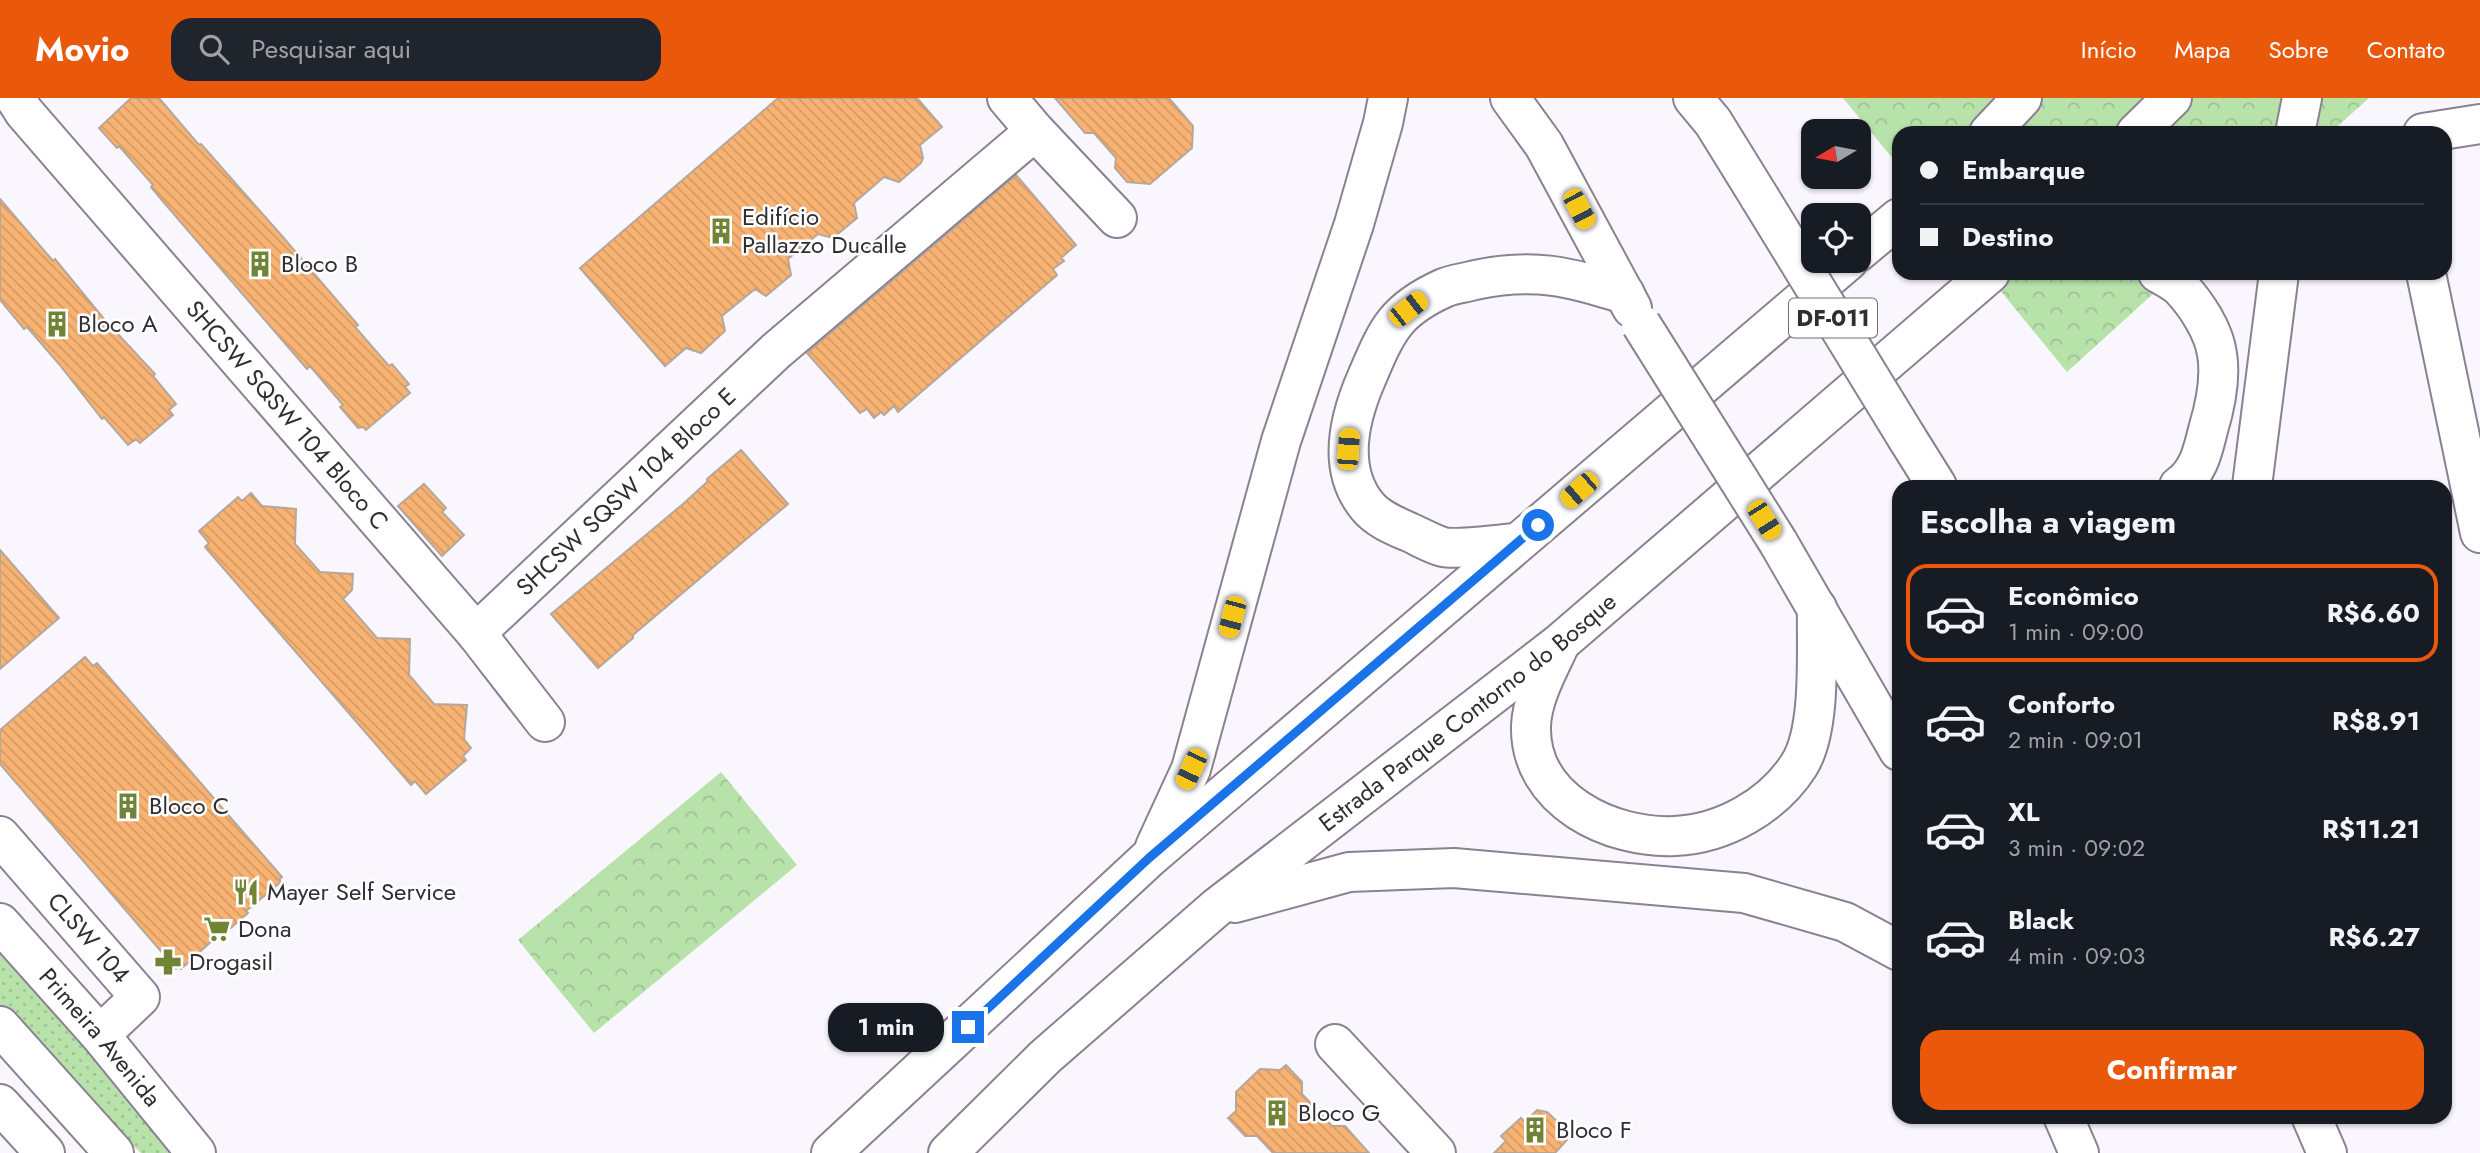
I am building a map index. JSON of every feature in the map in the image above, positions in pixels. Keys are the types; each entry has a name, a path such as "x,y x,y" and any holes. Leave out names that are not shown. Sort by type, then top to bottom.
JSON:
{"main road":[{"path":"1007,98 1117,218"},
{"path":"1149,858 1191,769 1281,441 1354,224 1388,98"},
{"path":"1510,98 1544,145 1633,309 1817,608 1892,739"},
{"path":"1977,126 1994,98"},
{"path":"1996,126 2022,98"},
{"path":"2143,126 2172,98"},
{"path":"2296,126 2302,98"},
{"name":"SHCSW SQSW 104 Bloco C","path":"13,105 476,632 545,722"},
{"name":"DF-011","path":"1707,106 1760,198 1933,480"},
{"path":"2452,128 2480,124"},
{"name":"SHCSW SQSW 104 Bloco E","path":"476,632 776,351 1035,131"},
{"path":"1871,241 1892,224"},
{"path":"1517,543 1444,547 1390,523 1368,507 1351,476 1348,449 1350,424 1357,400 1377,354 1396,318 1419,300 1447,287 1495,276 1532,272 1577,280 1633,309"},
{"path":"831,1153 1149,858 1834,273"},
{"name":"Estrada Parque Contorno do Bosque","path":"948,1153 1045,1057 1216,908 1560,643 1982,280"},
{"path":"2169,280 2180,287 2207,326 2217,354 2217,383 2211,418 2201,460 2187,480"},
{"path":"2253,480 2277,280"},
{"path":"2427,280 2480,533"},
{"path":"1560,643 1537,696 1531,726 1534,748 1543,773 1559,797 1581,813 1639,834 1674,836 1716,828 1748,815 1777,793 1800,764 1813,726 1817,608"},
{"name":"CLSW 104","path":"0,836 140,997 100,1035"},
{"path":"1216,908 1349,872 1454,868 1744,893 1844,922 1892,947"},
{"name":"Primeira Avenida","path":"0,923 100,1035 196,1153"},
{"path":"0,1026 114,1153"},
{"path":"1335,1044 1436,1153"},
{"path":"45,1153 8,1113 51,1083"},
{"path":"2066,1124 2079,1153"},
{"path":"2315,1124 2328,1153"}],"green space":[{"path":"1843,98 2369,98 2338,126 1892,126 1892,158 1871,132 1871,119 1860,119"},
{"path":"1992,280 2168,280 2067,372"},
{"path":"721,772 797,865 594,1033 518,940"},
{"path":"0,950 176,1153 141,1153 80,1095 0,1008"}],"building":[{"name":"Bloco B","path":"131,98 159,98 282,236 358,325 355,327 389,366 392,364 409,384 405,387 410,393 366,430 363,427 358,428 340,407 343,405 310,366 307,369 166,205 151,187 153,185 119,146 117,148 99,128"},
{"name":"Edifício Pallazzo Ducalle","path":"778,98 917,98 942,127 920,145 923,158 921,163 899,182 884,177 854,203 857,218 833,238 818,234 788,259 791,275 766,296 755,289 722,316 725,331 701,353 686,348 665,366 580,268"},
{"path":"1055,98 1169,98 1193,126 1192,148 1150,184 1127,182 1115,168 1116,158 1094,133 1085,133"},
{"path":"1016,175 1076,245 1061,258 1064,261 1053,269 1057,275 898,412 894,406 884,415 881,412 874,418 867,409 860,413 807,353"},
{"name":"Bloco A","path":"0,199 155,374 153,376 176,404 169,410 173,415 140,443 136,439 128,445 104,417 102,419 59,364 0,300"},
{"path":"741,450 788,504 633,635 633,638 598,668 551,614 683,504"},
{"path":"424,484 446,508 442,512 464,535 442,556 398,506"},
{"path":"251,493 262,506 296,509 295,544 320,572 353,574 352,590 343,599 377,638 410,639 409,675 434,704 467,705 464,739 471,748 463,756 466,760 426,794 415,781 411,785 205,547 209,543 199,531 238,497 242,501"},
{"path":"0,550 59,618 0,669"},
{"name":"Bloco C","path":"85,657 93,666 97,663 282,877 279,880 281,882 246,911 248,913 181,969 176,969 0,764 0,730"},
{"name":"Bloco G","path":"1286,1065 1302,1082 1302,1094 1332,1126 1345,1126 1369,1153 1273,1153 1257,1136 1245,1136 1228,1118 1236,1111 1236,1092 1260,1069 1280,1070"},
{"name":"Bloco F","path":"1537,1110 1547,1112 1562,1126 1562,1134 1567,1140 1555,1153 1494,1153 1506,1141 1501,1136 1521,1118 1525,1122"}],"place":[{"name":"Edifício Pallazzo Ducalle","path":"721,231"},
{"name":"Bloco B","path":"260,264"},
{"name":"Bloco A","path":"57,324"},
{"name":"Bloco C","path":"128,806"},
{"name":"Mayer Self Service","path":"246,892"},
{"name":"Dona","path":"217,929"},
{"name":"Drogasil","path":"168,962"},
{"name":"Bloco G","path":"1277,1113"},
{"name":"Bloco F","path":"1535,1130"}],"route":[{"path":"968,1027 1149,858 1538,525"}]}
